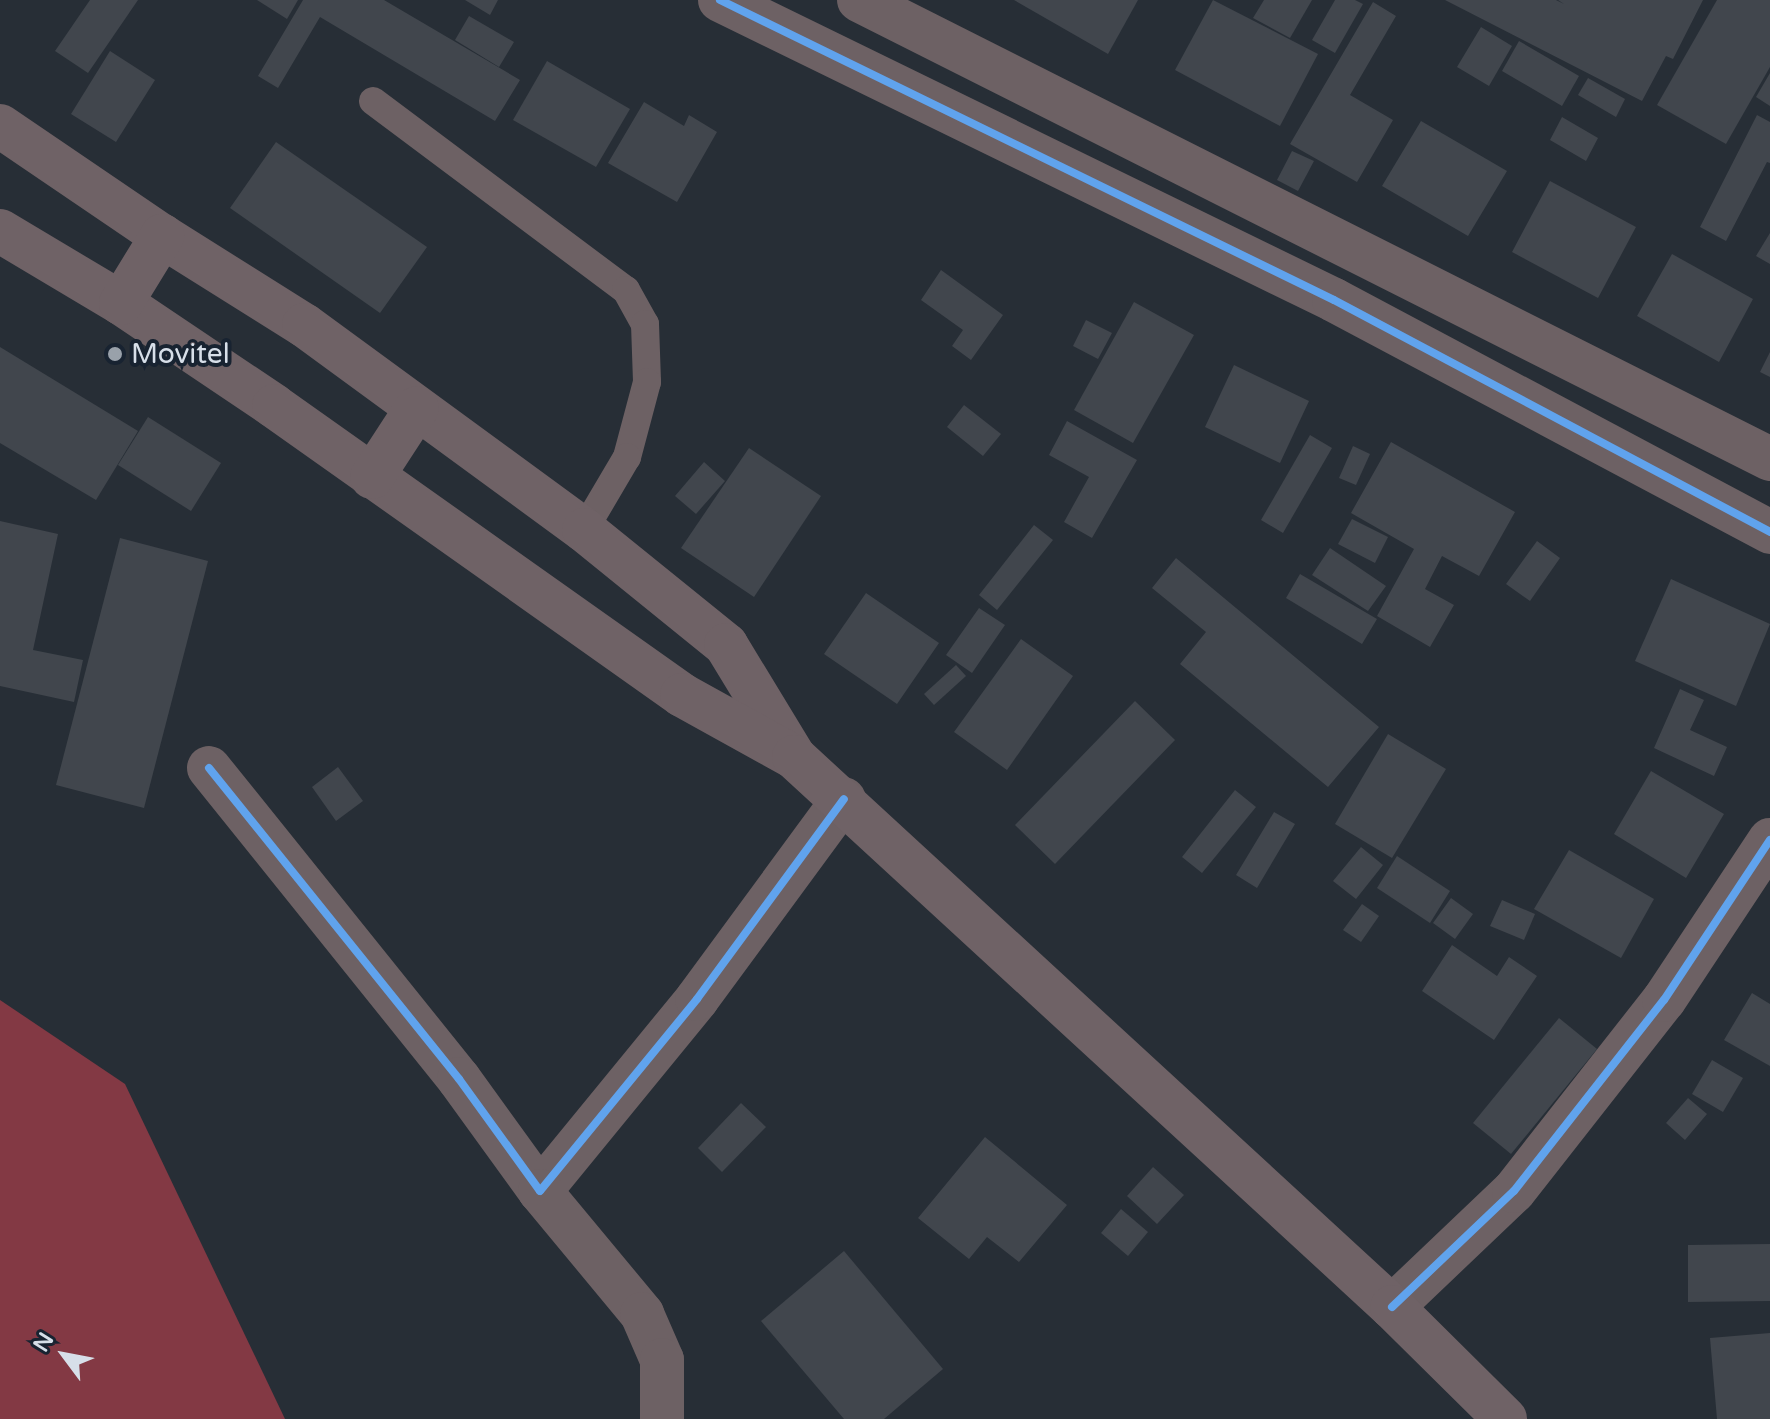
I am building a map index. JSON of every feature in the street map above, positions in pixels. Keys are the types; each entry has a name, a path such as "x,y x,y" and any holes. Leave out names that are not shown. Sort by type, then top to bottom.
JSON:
{"main road":[{"path":"0,126 162,236 304,325 584,530 726,645 794,757"},
{"path":"0,231 121,303 682,695 794,757 844,799 1392,1307 1505,1419"},
{"path":"121,303 162,236"},
{"path":"372,477 417,408"}],"street":[{"path":"720,0 1334,300 1770,532"},
{"path":"859,0 1770,459"},
{"path":"209,768 459,1079 540,1191 642,1314 662,1360 662,1419"},
{"path":"540,1191 697,999 844,799"},
{"path":"1392,1307 1514,1191 1664,1000 1770,840"}],"lane":[{"path":"373,101 626,290 645,324 647,382 627,457 584,530"}],"shaded area":[{"path":"0,1000 125,1084 285,1419 0,1419"}],"building":[{"path":"90,0 138,0 88,73 55,51"},
{"path":"257,0 298,0 287,19"},
{"path":"303,0 384,0 520,80 495,121 320,17 278,88 258,76"},
{"path":"465,0 498,0 490,15"},
{"path":"1014,0 1138,0 1108,54"},
{"path":"1213,0 1318,54 1280,126 1175,70"},
{"path":"1264,0 1312,0 1290,38 1253,18"},
{"path":"1335,0 1355,0 1363,4 1335,53 1312,40"},
{"path":"1445,0 1556,0 1564,4 1558,0 1703,0 1673,59 1666,56 1642,101"},
{"path":"1717,0 1770,0 1770,67 1726,144 1657,105"},
{"path":"1373,2 1396,16 1350,95 1393,120 1357,182 1290,144"},
{"path":"469,16 514,42 499,67 455,40"},
{"path":"1481,27 1512,46 1489,86 1457,67"},
{"path":"1519,41 1579,76 1562,106 1502,71"},
{"path":"110,51 155,80 116,142 71,114"},
{"path":"547,61 630,109 596,167 513,120"},
{"path":"1770,73 1770,106 1756,97"},
{"path":"1588,78 1625,99 1616,117 1578,95"},
{"path":"644,102 684,126 689,115 717,132 677,202 608,163"},
{"path":"1757,115 1770,122 1770,163 1767,162 1726,241 1700,227"},
{"path":"1562,117 1598,138 1586,161 1550,140"},
{"path":"1421,121 1507,171 1468,236 1382,186"},
{"path":"276,142 427,247 380,313 230,208"},
{"path":"1292,151 1314,161 1298,191 1277,180"},
{"path":"1550,181 1636,227 1598,298 1512,252"},
{"path":"1770,233 1770,264 1756,256"},
{"path":"1672,254 1753,299 1719,362 1637,316"},
{"path":"941,270 1003,315 971,360 952,346 963,330 921,300"},
{"path":"1134,302 1194,335 1133,443 1074,410"},
{"path":"1086,320 1112,333 1098,359 1073,346"},
{"path":"0,347 138,431 96,500 0,443"},
{"path":"1770,352 1770,377 1760,372"},
{"path":"1234,365 1309,401 1280,463 1205,427"},
{"path":"964,405 1001,434 983,456 947,427"},
{"path":"148,417 221,463 191,511 118,465"},
{"path":"1067,421 1137,460 1092,538 1064,522 1089,477 1049,455"},
{"path":"1310,435 1332,448 1283,533 1261,520"},
{"path":"1391,442 1515,512 1479,576 1442,556 1425,589 1454,605 1430,647 1377,616 1414,549 1351,513"},
{"path":"1353,446 1370,454 1356,485 1339,478"},
{"path":"749,448 821,496 754,597 681,548"},
{"path":"704,462 725,481 696,514 675,496"},
{"path":"1352,519 1388,537 1375,563 1338,544"},
{"path":"0,521 58,534 33,650 83,660 74,702 0,686"},
{"path":"1034,525 1053,540 997,610 979,595"},
{"path":"120,538 208,561 144,808 56,785"},
{"path":"1537,541 1560,558 1530,601 1506,584"},
{"path":"1330,548 1386,586 1368,611 1312,575"},
{"path":"1176,558 1379,727 1328,787 1180,664 1206,632 1152,588"},
{"path":"1300,574 1377,619 1362,644 1286,598"},
{"path":"1671,579 1770,624 1736,706 1635,661"},
{"path":"866,593 939,643 897,704 824,654"},
{"path":"979,608 1005,625 972,673 946,655"},
{"path":"1021,639 1073,676 1007,770 954,732"},
{"path":"956,665 966,676 934,705 924,694"},
{"path":"1680,689 1704,700 1690,730 1727,747 1714,776 1654,748"},
{"path":"1135,701 1175,740 1055,864 1015,825"},
{"path":"1388,734 1446,769 1392,858 1335,824"},
{"path":"338,767 363,801 336,821 312,787"},
{"path":"1651,771 1724,814 1686,878 1614,834"},
{"path":"1235,790 1256,807 1202,873 1182,857"},
{"path":"1274,812 1295,824 1257,888 1236,875"},
{"path":"1361,847 1383,865 1356,899 1333,881"},
{"path":"1569,850 1654,899 1621,958 1534,909"},
{"path":"1397,856 1450,891 1430,923 1377,888"},
{"path":"1451,898 1473,914 1455,939 1433,923"},
{"path":"1502,900 1535,914 1524,940 1490,926"},
{"path":"1362,904 1379,916 1361,942 1343,930"},
{"path":"1452,945 1497,976 1509,957 1537,976 1494,1040 1422,991"},
{"path":"1752,993 1770,1004 1770,1066 1724,1040"},
{"path":"1559,1018 1597,1049 1511,1154 1473,1123"},
{"path":"1712,1060 1743,1078 1723,1112 1692,1094"},
{"path":"1688,1098 1707,1114 1685,1140 1666,1123"},
{"path":"741,1103 766,1127 722,1172 698,1148"},
{"path":"985,1137 1067,1205 1019,1262 987,1237 969,1259 918,1218"},
{"path":"1153,1167 1184,1195 1157,1224 1127,1196"},
{"path":"1121,1209 1148,1232 1128,1256 1101,1233"},
{"path":"1770,1244 1770,1301 1688,1302 1688,1245"},
{"path":"844,1251 943,1369 884,1419 844,1419 761,1321"},
{"path":"1770,1333 1770,1419 1717,1419 1710,1338"}],"cycle path":[{"path":"720,0 1334,300 1770,532"},
{"path":"209,768 459,1079 540,1191 697,999 844,799"},
{"path":"1392,1307 1514,1191 1664,1000 1770,840"}],"place":[{"name":"Movitel","path":"115,354"}]}
